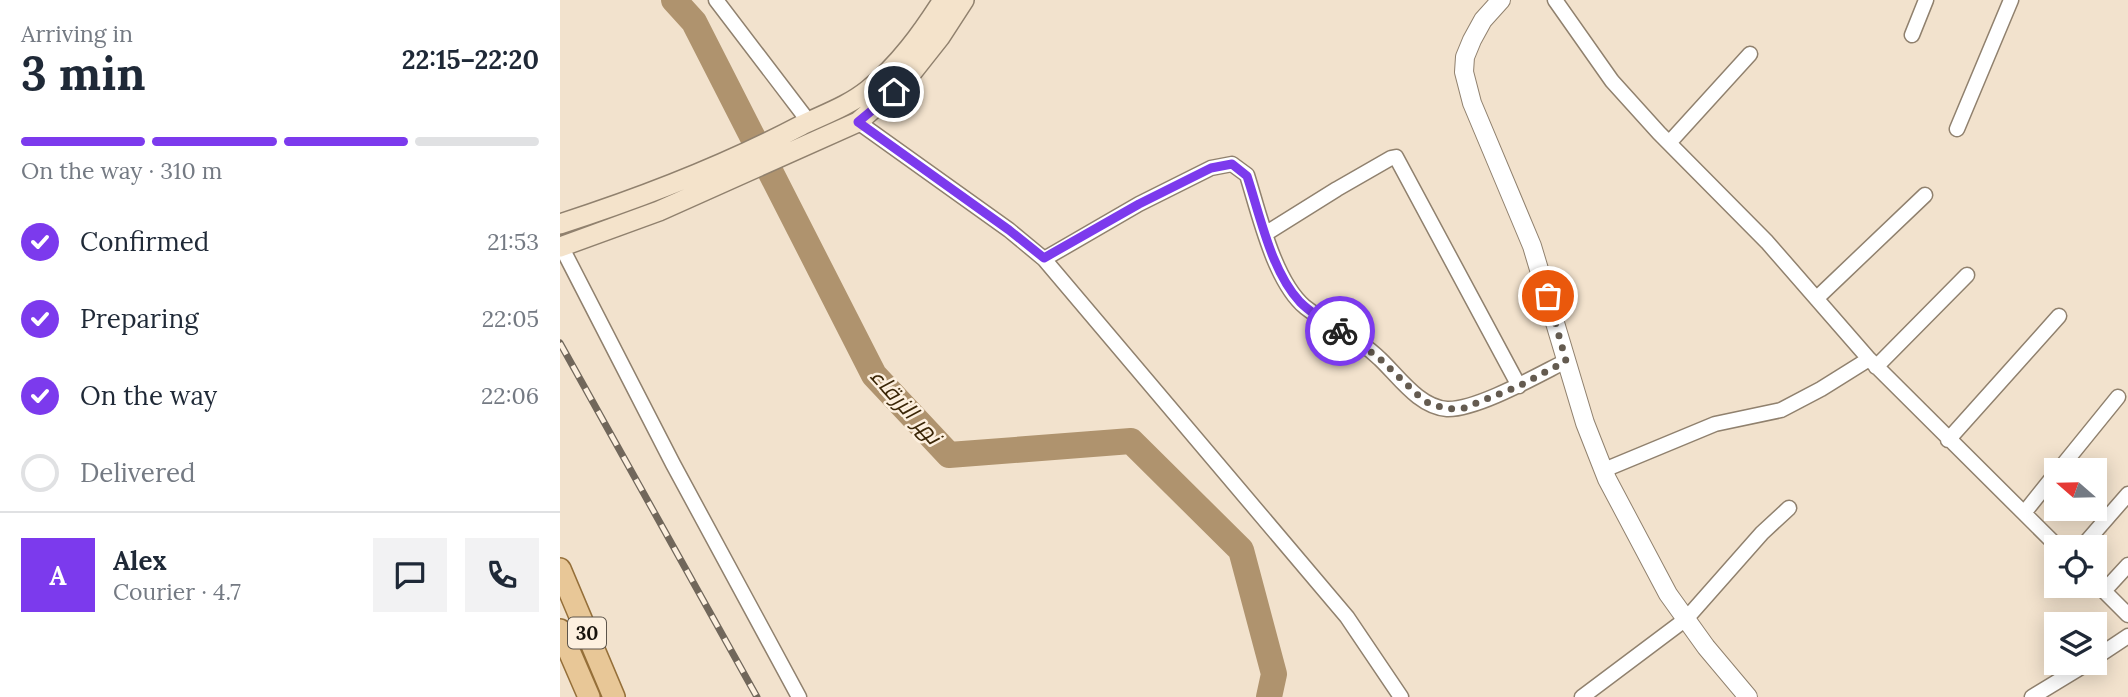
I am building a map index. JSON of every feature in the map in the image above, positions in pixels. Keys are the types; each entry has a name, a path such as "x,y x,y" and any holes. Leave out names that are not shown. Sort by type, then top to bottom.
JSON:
{"main road":[{"path":"775,150 809,122 853,101 893,68 943,0"},
{"path":"560,246 659,211 729,171 775,150 858,122 906,80 940,37 964,0"},
{"path":"560,224 729,171"},
{"name":"30","path":"560,569 614,697"},
{"name":"30","path":"560,631 589,697"}],"street":[{"path":"716,0 809,122"},
{"path":"1501,0 1483,20 1472,40 1465,57 1464,72 1472,103 1532,246 1585,423 1604,470 1668,594 1706,647 1748,697"},
{"path":"1556,0 1612,80 1669,144 1752,226 1872,363 2046,535"},
{"path":"1912,36 1926,0"},
{"path":"1957,129 2011,0"},
{"path":"1669,144 1750,54"},
{"path":"858,122 1044,258 1347,617 1401,697"},
{"path":"1265,234 1364,173 1396,157 1519,386"},
{"path":"1044,258 1139,204 1211,168 1227,164 1238,167 1247,176 1269,247 1294,295 1302,304 1361,343 1414,393 1430,404 1448,409 1464,408 1519,386 1566,361"},
{"path":"1816,299 1925,195"},
{"path":"560,246 673,464 799,697"},
{"path":"1604,470 1715,424 1781,410 1872,363 1967,275"},
{"path":"1948,440 2059,316"},
{"path":"2068,458 2118,397"},
{"path":"2024,513 2044,488"},
{"path":"2092,535 2128,494"},
{"path":"1582,697 1686,619 1762,533 1789,508"},
{"path":"2107,581 2128,565"},
{"path":"2107,595 2128,615"},
{"path":"2107,651 2128,636"},
{"path":"2032,697 2068,675"}],"waterway":[{"name":"نهر الزرقاء","path":"674,0 694,22 874,375 949,455 1131,441 1241,550 1274,674 1269,697"}],"railway":[{"path":"560,343 757,697"}],"way so far":[{"path":"1340,331 1361,343 1414,393 1430,404 1448,409 1464,408 1519,386 1566,361 1548,296"}],"route":[{"path":"894,92 858,122 1044,258 1139,204 1211,168 1227,164 1238,167 1247,176 1269,247 1294,295 1312,312 1340,331"}]}
